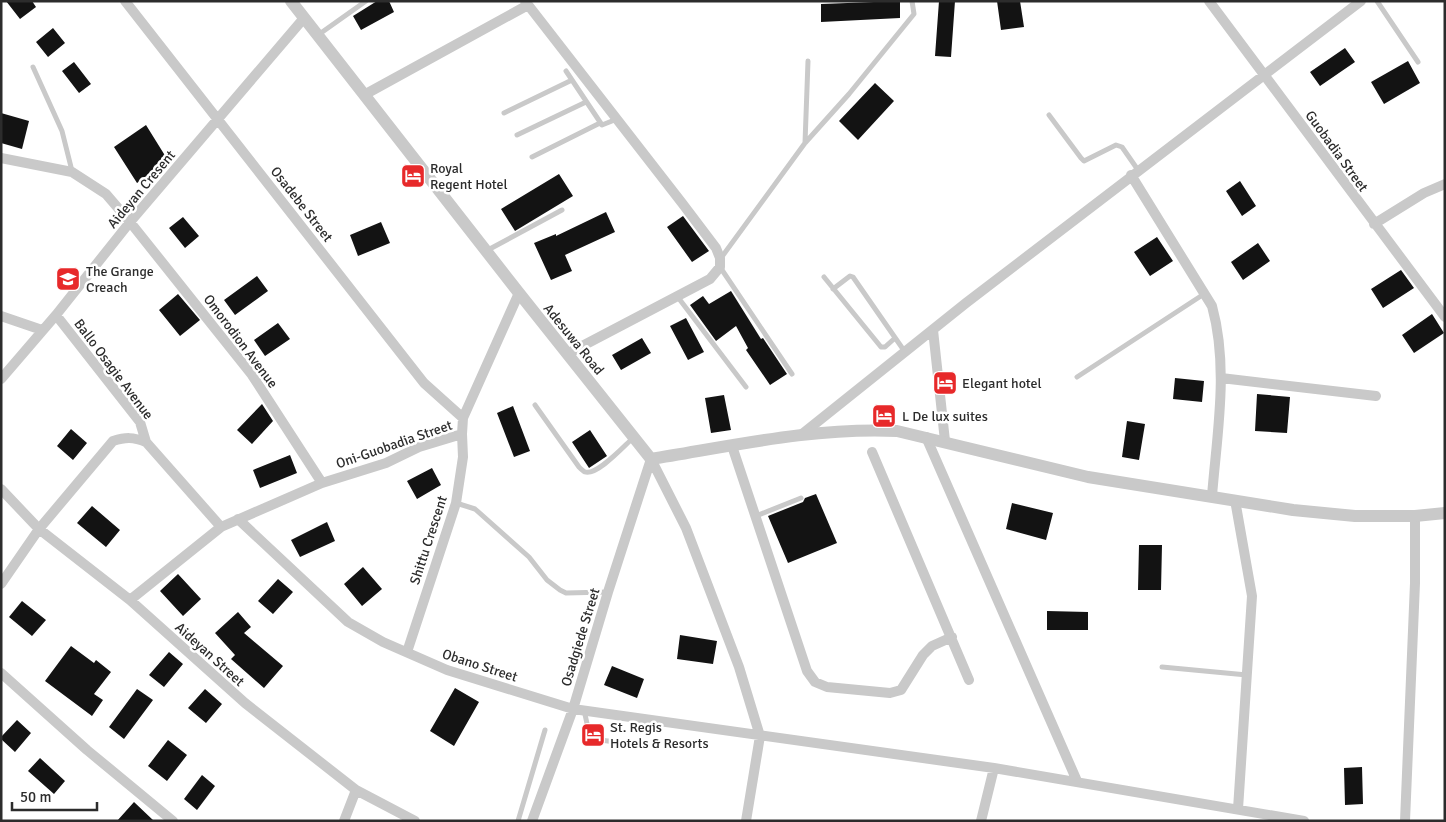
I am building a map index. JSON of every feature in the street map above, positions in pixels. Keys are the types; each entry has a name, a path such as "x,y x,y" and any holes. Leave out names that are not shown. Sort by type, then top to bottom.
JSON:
{"street":[{"name":"Osadebe Street","path":"125,1 424,382 463,418"},
{"name":"Adesuwa Road","path":"291,1 486,252 651,459 686,528 696,553 739,667 760,736"},
{"name":"Guobadia Street","path":"1209,1 1445,317"},
{"path":"800,436 1135,172 1264,76 1360,1"},
{"path":"364,94 527,3 716,248 720,262 710,279 567,354"},
{"name":"Aideyan Cresent","path":"1,378 56,315 130,222 304,18"},
{"path":"1,158 72,172"},
{"name":"Omorodion Avenue","path":"72,172 106,194 130,222 252,375 322,483"},
{"path":"1135,172 1212,306 1216,320 1221,378 1212,496"},
{"path":"1374,224 1424,194 1445,184"},
{"name":"Oni-Guobadia Street","path":"221,527 322,483 386,463 419,447 462,434 463,418 519,293"},
{"name":"Ballo Osagie Avenue","path":"56,315 140,422 146,442"},
{"path":"1,316 42,330"},
{"path":"933,330 945,441"},
{"path":"1221,378 1376,396"},
{"path":"651,459 800,436 871,430 897,431 1088,476 1293,510 1355,516 1415,516 1445,513"},
{"name":"Shittu Crescent","path":"406,652 456,503 463,458 462,434"},
{"name":"Ballo Osagie Avenue","path":"39,530 113,441 127,437 136,437 146,442 221,527"},
{"path":"926,437 1076,781"},
{"path":"732,446 807,671 815,682 827,687 890,694 900,690 923,654 932,646 952,637"},
{"path":"872,452 970,680"},
{"name":"Osadgiede Street","path":"532,821 573,709 651,459"},
{"name":"Aideyan Street","path":"1,488 39,530 130,600 245,703 356,790 416,821"},
{"path":"1236,500 1252,596 1238,809"},
{"path":"1404,821 1416,583 1415,516"},
{"name":"Obano Street","path":"238,519 348,622 406,652 447,670 573,709 994,768 1304,821"},
{"path":"130,600 221,527"},
{"path":"1,584 39,530"},
{"path":"1,673 87,750 173,821"},
{"path":"746,821 760,736"},
{"path":"981,821 994,768"},
{"path":"344,821 356,790"}],"lane":[{"path":"317,35 366,1"},
{"path":"792,374 720,262 805,143 849,94 914,14 912,1"},
{"path":"1376,1 1418,62"},
{"path":"805,143 808,61"},
{"path":"33,67 62,130 72,172"},
{"path":"566,71 600,123 605,125 617,119"},
{"path":"504,113 572,80"},
{"path":"517,135 586,102"},
{"path":"1049,115 1084,161 1116,145 1122,147 1135,172"},
{"path":"532,156 600,123"},
{"path":"486,252 562,210"},
{"path":"833,289 850,276 853,277 905,352"},
{"path":"824,277 881,347 885,347 895,338"},
{"path":"1077,377 1204,294"},
{"path":"678,296 746,387"},
{"path":"535,405 578,467 586,472 592,472 600,468 634,437"},
{"path":"756,516 801,498"},
{"path":"456,503 475,509 529,557 547,580 560,590 566,593 608,592"},
{"path":"1162,667 1248,675"},
{"path":"584,710 590,737 630,744"},
{"path":"518,821 545,730"}],"building":[{"path":"6,1 32,1 36,7 20,19"},
{"path":"377,1 389,1 394,12 361,30 353,16"},
{"path":"900,1 900,18 821,22 821,4"},
{"path":"939,1 955,1 951,57 935,56"},
{"path":"997,1 1020,1 1024,27 1001,30"},
{"path":"53,28 65,43 48,57 36,42"},
{"path":"1345,48 1355,62 1320,86 1310,72"},
{"path":"1408,61 1420,83 1384,104 1371,82"},
{"path":"74,62 91,84 79,93 62,71"},
{"path":"875,83 894,101 858,140 839,121"},
{"path":"1,113 29,121 22,149 1,143"},
{"path":"146,125 169,162 137,183 114,147"},
{"path":"559,174 573,196 515,231 501,209"},
{"path":"1240,181 1256,206 1242,216 1226,191"},
{"path":"606,212 615,232 565,255 572,271 551,280 534,243 556,234 556,236"},
{"path":"683,216 709,251 692,262 667,227"},
{"path":"183,217 199,236 185,248 169,228"},
{"path":"381,222 390,243 358,256 350,235"},
{"path":"1157,237 1173,261 1150,276 1134,252"},
{"path":"1258,243 1270,261 1243,280 1231,262"},
{"path":"1401,270 1414,288 1383,308 1371,289"},
{"path":"257,276 268,291 235,315 224,300"},
{"path":"731,291 761,339 763,338 787,374 770,385 746,350 748,348 736,326 716,341 690,305 703,296 709,304"},
{"path":"178,294 200,320 180,336 159,310"},
{"path":"1432,314 1444,333 1414,353 1402,335"},
{"path":"686,318 704,352 688,360 670,326"},
{"path":"278,323 290,339 265,356 254,340"},
{"path":"642,338 651,353 621,370 612,355"},
{"path":"1175,378 1204,381 1202,402 1173,399"},
{"path":"1257,394 1290,397 1287,433 1255,431"},
{"path":"724,395 731,430 711,433 705,398"},
{"path":"262,404 273,421 252,444 237,430"},
{"path":"513,406 530,451 514,457 497,413"},
{"path":"1127,421 1145,424 1139,460 1122,457"},
{"path":"71,429 87,443 73,460 57,446"},
{"path":"590,430 607,456 589,468 572,442"},
{"path":"290,455 297,473 260,488 253,470"},
{"path":"432,468 441,485 417,499 407,481"},
{"path":"816,494 837,543 788,563 768,516 803,502 805,498"},
{"path":"1012,503 1053,513 1046,540 1006,529"},
{"path":"92,506 120,530 106,547 77,523"},
{"path":"327,522 335,541 300,557 291,540"},
{"path":"1139,545 1162,545 1161,590 1138,590"},
{"path":"363,567 382,589 362,606 344,584"},
{"path":"178,574 201,599 183,616 160,591"},
{"path":"278,579 293,592 273,614 258,601"},
{"path":"22,601 46,620 32,636 9,617"},
{"path":"1047,611 1088,612 1088,630 1047,630"},
{"path":"238,612 251,627 244,633 283,666 264,688 231,659 235,655 215,633"},
{"path":"680,635 717,641 713,664 677,659"},
{"path":"71,646 94,663 96,660 111,672 94,694 103,700 92,716 45,681"},
{"path":"169,652 183,664 164,687 149,675"},
{"path":"612,666 644,679 637,698 604,685"},
{"path":"455,688 479,702 454,746 430,731"},
{"path":"137,689 153,700 124,739 109,727"},
{"path":"205,689 222,704 206,723 188,708"},
{"path":"17,720 31,733 15,752 1,737"},
{"path":"168,740 187,755 167,781 148,766"},
{"path":"40,758 65,781 54,794 28,771"},
{"path":"1362,767 1363,804 1345,805 1344,768"},
{"path":"202,775 215,786 197,810 184,799"},
{"path":"134,802 154,821 117,821"}],"place":[{"name":"Royal Regent Hotel","path":"413,176"},
{"name":"The Grange Creach","path":"68,279"},
{"name":"Elegant hotel","path":"945,383"},
{"name":"L De lux suites","path":"884,416"},
{"name":"St. Regis Hotels & Resorts","path":"593,735"}]}
